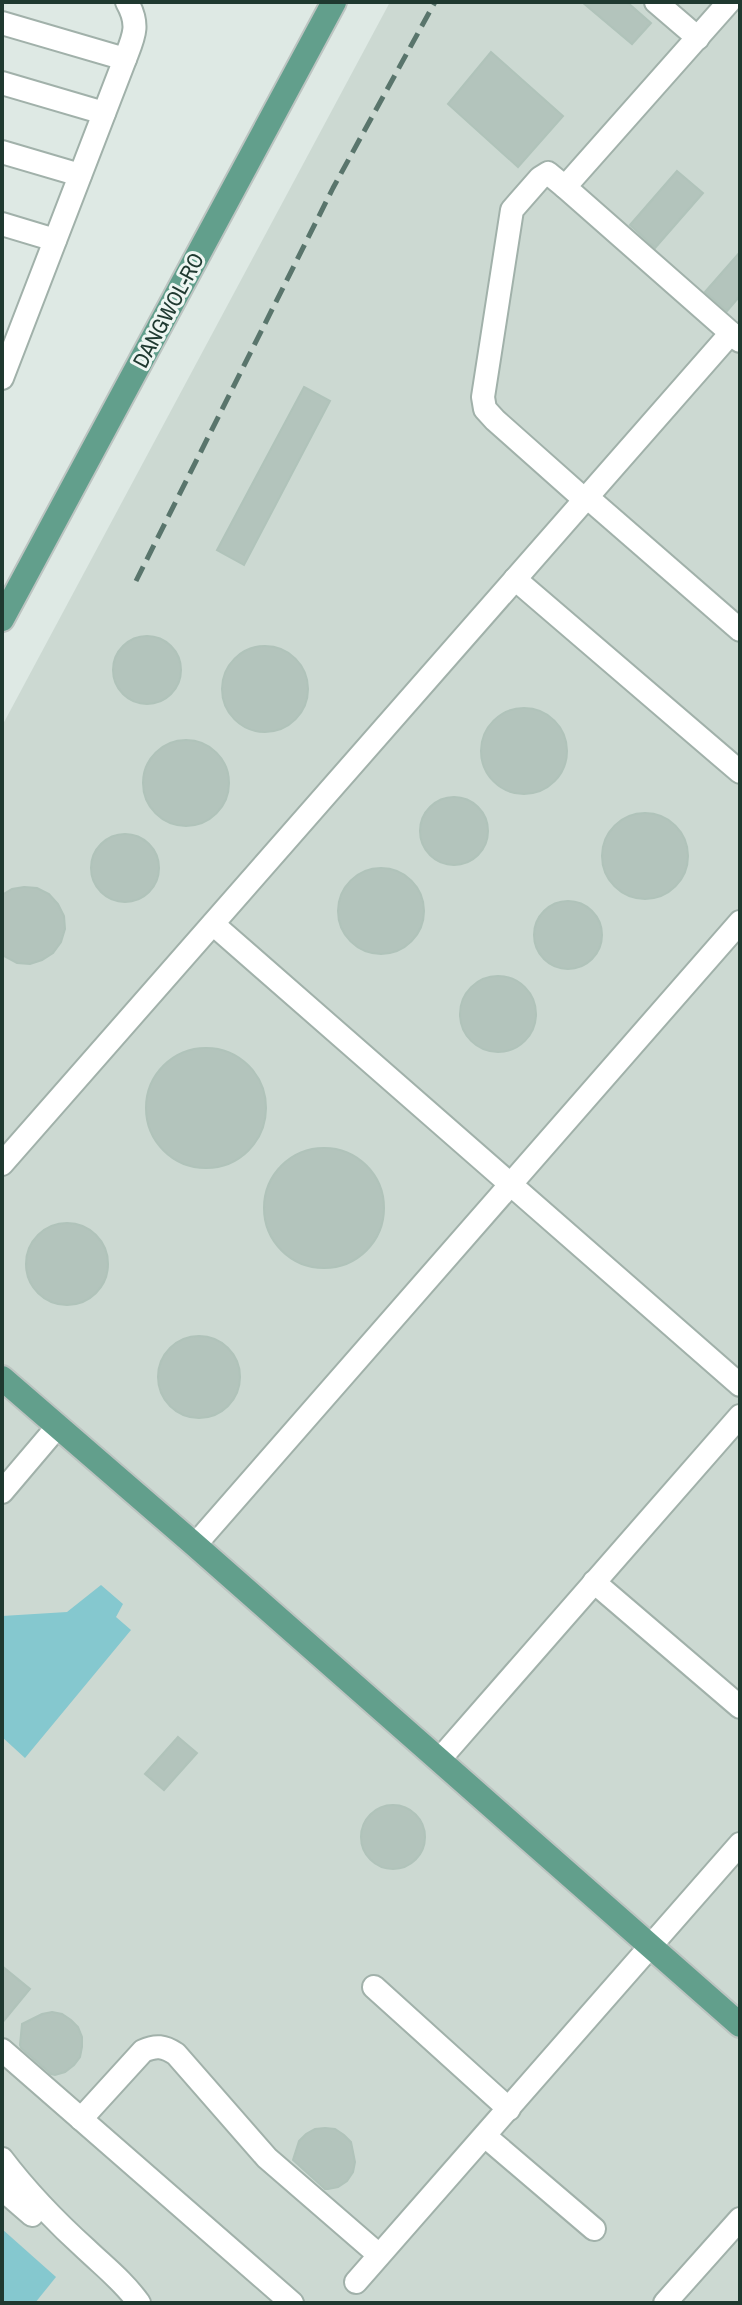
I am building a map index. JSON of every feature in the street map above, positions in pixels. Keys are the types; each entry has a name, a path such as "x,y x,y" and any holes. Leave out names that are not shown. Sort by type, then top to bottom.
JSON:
{"main road":[{"name":"DANGWOL-RO","path":"2,619 334,2"},
{"path":"2,1378 740,2025"}],"lane":[{"path":"2,378 136,31 127,2"},
{"path":"656,2 698,38"},
{"path":"565,187 698,38 723,4"},
{"path":"2,23 125,59"},
{"path":"2,83 104,113"},
{"path":"2,152 80,175"},
{"path":"2,1164 586,498 736,337 548,173 512,210 483,397 485,409 495,420 586,498 740,630"},
{"path":"2,224 55,240"},
{"path":"515,579 740,772"},
{"path":"195,1545 740,922"},
{"path":"213,924 740,1385"},
{"path":"439,1760 740,1416"},
{"path":"2,1492 58,1426"},
{"path":"594,1582 740,1707"},
{"path":"356,2282 740,1844"},
{"path":"374,1987 509,2109"},
{"path":"81,2119 143,2051 153,2046 166,2048 176,2054 267,2158 379,2255"},
{"path":"2,2050 292,2303"},
{"path":"485,2136 594,2229"},
{"path":"2,2159 26,2190 124,2283 139,2303"},
{"path":"2,2189 132,2303"},
{"path":"665,2303 740,2219"}],"shaded area":[{"path":"390,2 740,2 740,2303 2,2303 2,726"}],"water":[{"path":"101,1585 123,1604 116,1617 131,1630 25,1758 2,1737 2,1616 67,1612"},
{"path":"2,2229 56,2277 35,2303 2,2303"}],"building":[{"path":"582,2 627,2 651,23 632,44"},
{"path":"491,52 563,116 518,167 448,104"},
{"path":"677,171 703,193 655,248 630,225"},
{"path":"740,252 740,296 727,311 705,292"},
{"path":"304,387 330,401 244,565 217,550"},
{"path":"147,636 160,638 171,646 179,657 179,683 171,694 160,702 147,704 134,702 123,694 115,683 113,670 115,657 123,646 134,638"},
{"path":"265,646 289,653 301,665 308,689 301,713 289,725 265,732 241,725 229,713 222,689 229,665 241,653"},
{"path":"524,708 548,715 560,727 567,751 560,775 548,787 524,794 500,787 488,775 481,751 488,727 500,715"},
{"path":"186,740 210,747 222,759 229,783 222,807 210,819 186,826 162,819 150,807 143,783 150,759 162,747"},
{"path":"454,797 478,807 488,831 478,855 454,865 430,855 420,831 430,807"},
{"path":"645,813 669,820 681,832 688,856 681,880 669,892 645,899 621,892 609,880 602,856 609,832 621,820"},
{"path":"125,834 149,844 159,868 149,892 125,902 101,892 91,868 101,844"},
{"path":"381,868 405,875 417,887 424,911 417,935 405,947 381,954 357,947 345,935 338,911 345,887 357,875"},
{"path":"24,887 37,888 49,894 64,916 65,929 61,942 53,953 30,964 17,963 2,955 2,895"},
{"path":"568,901 592,911 602,935 592,959 568,969 544,959 534,935 544,911"},
{"path":"491,976 505,976 519,982 530,993 536,1014 533,1029 525,1041 505,1052 491,1052 477,1046 466,1035 460,1021 460,1007 466,993 477,982"},
{"path":"206,1048 229,1052 248,1066 262,1085 266,1108 262,1131 248,1150 229,1164 206,1168 183,1164 164,1150 150,1131 146,1108 150,1085 164,1066 183,1052"},
{"path":"324,1148 347,1152 366,1166 380,1185 384,1208 380,1231 366,1250 347,1264 324,1268 301,1264 282,1250 268,1231 264,1208 268,1185 282,1166 301,1152"},
{"path":"67,1223 83,1226 96,1235 105,1248 108,1264 105,1280 96,1293 83,1302 67,1305 51,1302 38,1293 29,1280 26,1264 29,1248 38,1235 51,1226"},
{"path":"199,1336 215,1339 228,1348 237,1361 240,1377 237,1393 228,1406 215,1415 199,1418 183,1415 170,1406 161,1393 158,1377 161,1361 170,1348 183,1339"},
{"path":"178,1737 197,1753 164,1790 145,1774"},
{"path":"393,1805 411,1811 419,1819 425,1837 419,1855 411,1863 393,1869 375,1863 367,1855 361,1837 367,1819 375,1811"},
{"path":"2,1966 30,1989 2,2023"},
{"path":"52,2012 71,2020 82,2037 80,2057 65,2072 55,2075 20,2045 22,2024"},
{"path":"325,2128 335,2129 351,2142 355,2162 347,2181 328,2189 293,2160 299,2141 306,2134"}],"railway":[{"path":"136,581 333,188 435,2"}]}
